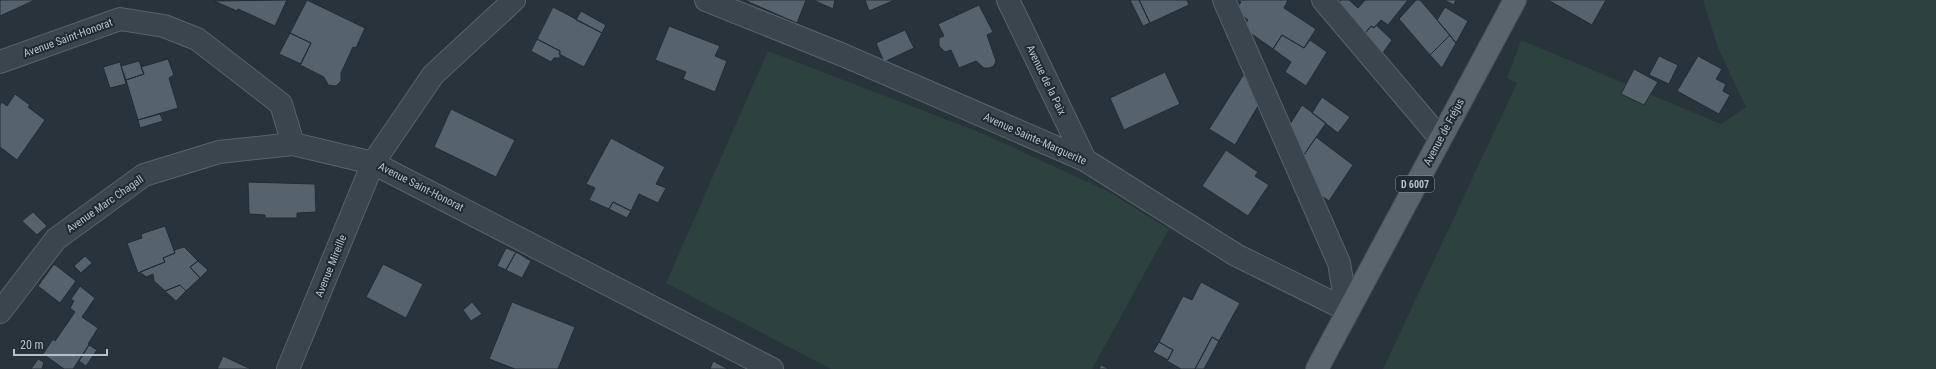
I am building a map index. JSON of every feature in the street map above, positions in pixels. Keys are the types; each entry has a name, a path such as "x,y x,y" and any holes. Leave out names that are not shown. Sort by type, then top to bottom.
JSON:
{"main road":[{"name":"Avenue de Fréjus","path":"1317,369 1515,0"}],"street":[{"name":"Avenue Mireille","path":"288,369 373,162 434,75 514,0"},
{"name":"Avenue Sainte-Marguerite","path":"706,0 843,55 1085,160 1236,254 1348,310"},
{"name":"Avenue de la Paix","path":"1008,0 1085,160"},
{"path":"1224,0 1338,263 1348,310"},
{"path":"1323,0 1440,138"},
{"name":"Avenue Saint-Honorat","path":"0,62 120,19 164,26 197,39 281,104 293,144 373,162 772,369"},
{"name":"Avenue Marc Chagall","path":"0,312 56,239 144,175 219,152 293,144"}],"green space":[{"path":"1703,0 1936,0 1936,369 1383,369 1517,83 1507,78 1521,40 1721,124 1746,107 1718,48"},
{"path":"768,51 984,134 1109,192 1169,229 1092,369 831,369 666,283"}],"building":[{"path":"0,0 35,0 0,16"},
{"path":"287,0 275,26 238,9 237,11 214,1"},
{"path":"307,0 365,28 356,48 353,47 341,73 341,81 336,86 328,85 324,77 300,65 311,43 290,33"},
{"path":"744,0 806,0 797,23"},
{"path":"813,0 835,0 833,9"},
{"path":"865,0 895,0 869,11"},
{"path":"1130,0 1139,0 1150,23 1143,26"},
{"path":"1139,0 1187,0 1189,5 1150,23"},
{"path":"1237,0 1288,0 1284,8 1316,29 1304,48 1282,35 1273,49 1243,28 1248,20 1236,10 1241,2"},
{"path":"1341,0 1349,0 1358,8 1365,0 1408,0 1388,25 1381,20 1374,28 1371,26 1363,36 1337,5"},
{"path":"1416,0 1420,0 1450,35 1430,55 1399,19"},
{"path":"1444,0 1456,0 1454,5"},
{"path":"1548,0 1606,0 1592,25"},
{"path":"979,5 993,32 987,35 996,61 994,66 989,68 984,68 976,61 959,68 951,50 945,52 939,46 939,38 944,36 938,24"},
{"path":"553,7 602,33 584,67 559,54 560,51 537,39"},
{"path":"1445,7 1468,21 1456,43 1437,20"},
{"path":"581,11 606,25 602,33 576,20"},
{"path":"1376,25 1392,40 1382,54 1363,36 1371,26 1374,28"},
{"path":"669,26 720,46 715,56 727,61 715,92 683,79 686,72 655,60"},
{"path":"905,30 914,48 884,62 876,43"},
{"path":"290,33 311,43 301,64 279,54"},
{"path":"1282,35 1304,48 1310,40 1327,52 1306,86 1285,72 1291,62 1273,49"},
{"path":"1450,35 1456,43 1442,68 1430,55"},
{"path":"537,39 560,51 560,58 554,58 551,62 531,51"},
{"path":"1659,56 1678,65 1669,84 1649,75"},
{"path":"1698,56 1722,69 1716,79 1726,84 1723,91 1730,95 1719,114 1677,91"},
{"path":"168,59 174,75 169,78 178,108 138,120 126,80 144,74 141,67"},
{"path":"139,61 144,74 126,80 121,66"},
{"path":"120,62 126,84 110,88 103,67"},
{"path":"1634,69 1658,82 1644,105 1621,94"},
{"path":"1165,72 1180,104 1124,130 1110,98"},
{"path":"1244,74 1258,106 1235,145 1209,129"},
{"path":"15,94 30,105 28,107 45,120 17,160 0,147 0,105 2,102 7,106"},
{"path":"1322,97 1350,117 1338,133 1312,113"},
{"path":"1302,105 1326,123 1301,159 1285,132"},
{"path":"451,109 515,140 496,177 434,147"},
{"path":"160,114 163,121 140,128 138,120"},
{"path":"1316,137 1353,165 1329,201 1310,188 1299,162"},
{"path":"611,138 665,167 656,184 666,188 658,203 639,194 631,211 613,202 609,209 589,200 595,188 586,184"},
{"path":"1226,150 1258,172 1255,176 1269,185 1248,216 1202,186"},
{"path":"248,182 315,184 316,212 297,213 297,218 265,218 265,215 249,214"},
{"path":"613,202 631,211 627,218 609,209"},
{"path":"33,212 47,226 37,235 22,221"},
{"path":"165,226 175,253 163,258 165,262 138,273 127,243 142,238 141,234"},
{"path":"184,247 198,261 190,267 200,278 186,291 180,285 165,291 154,281 153,274 146,277 140,272 165,262 163,258 175,253 174,250"},
{"path":"506,248 516,252 506,270 497,266"},
{"path":"516,252 531,261 522,278 506,270"},
{"path":"85,256 92,263 81,273 74,266"},
{"path":"198,261 208,270 200,278 190,267"},
{"path":"54,264 76,281 60,303 38,286"},
{"path":"383,264 423,284 406,318 366,297"},
{"path":"1201,282 1240,303 1219,341 1212,337 1195,369 1181,369 1167,361 1173,350 1159,342 1183,296 1192,300"},
{"path":"180,285 186,291 176,301 165,291"},
{"path":"80,286 95,298 82,317 98,328 73,369 64,369 43,354 53,339 55,341 75,312 70,308 74,301 71,299"},
{"path":"472,302 482,314 471,321 463,310"},
{"path":"512,302 575,327 558,369 515,369 489,359"},
{"path":"1212,337 1219,341 1204,369 1195,369"},
{"path":"1159,342 1173,350 1168,360 1153,352"},
{"path":"89,345 97,350 86,366 79,361"},
{"path":"223,356 251,369 217,369"},
{"path":"38,359 44,362 42,369 31,369"},
{"path":"713,361 728,369 710,369"},
{"path":"1101,365 1109,369 1099,369"}]}
